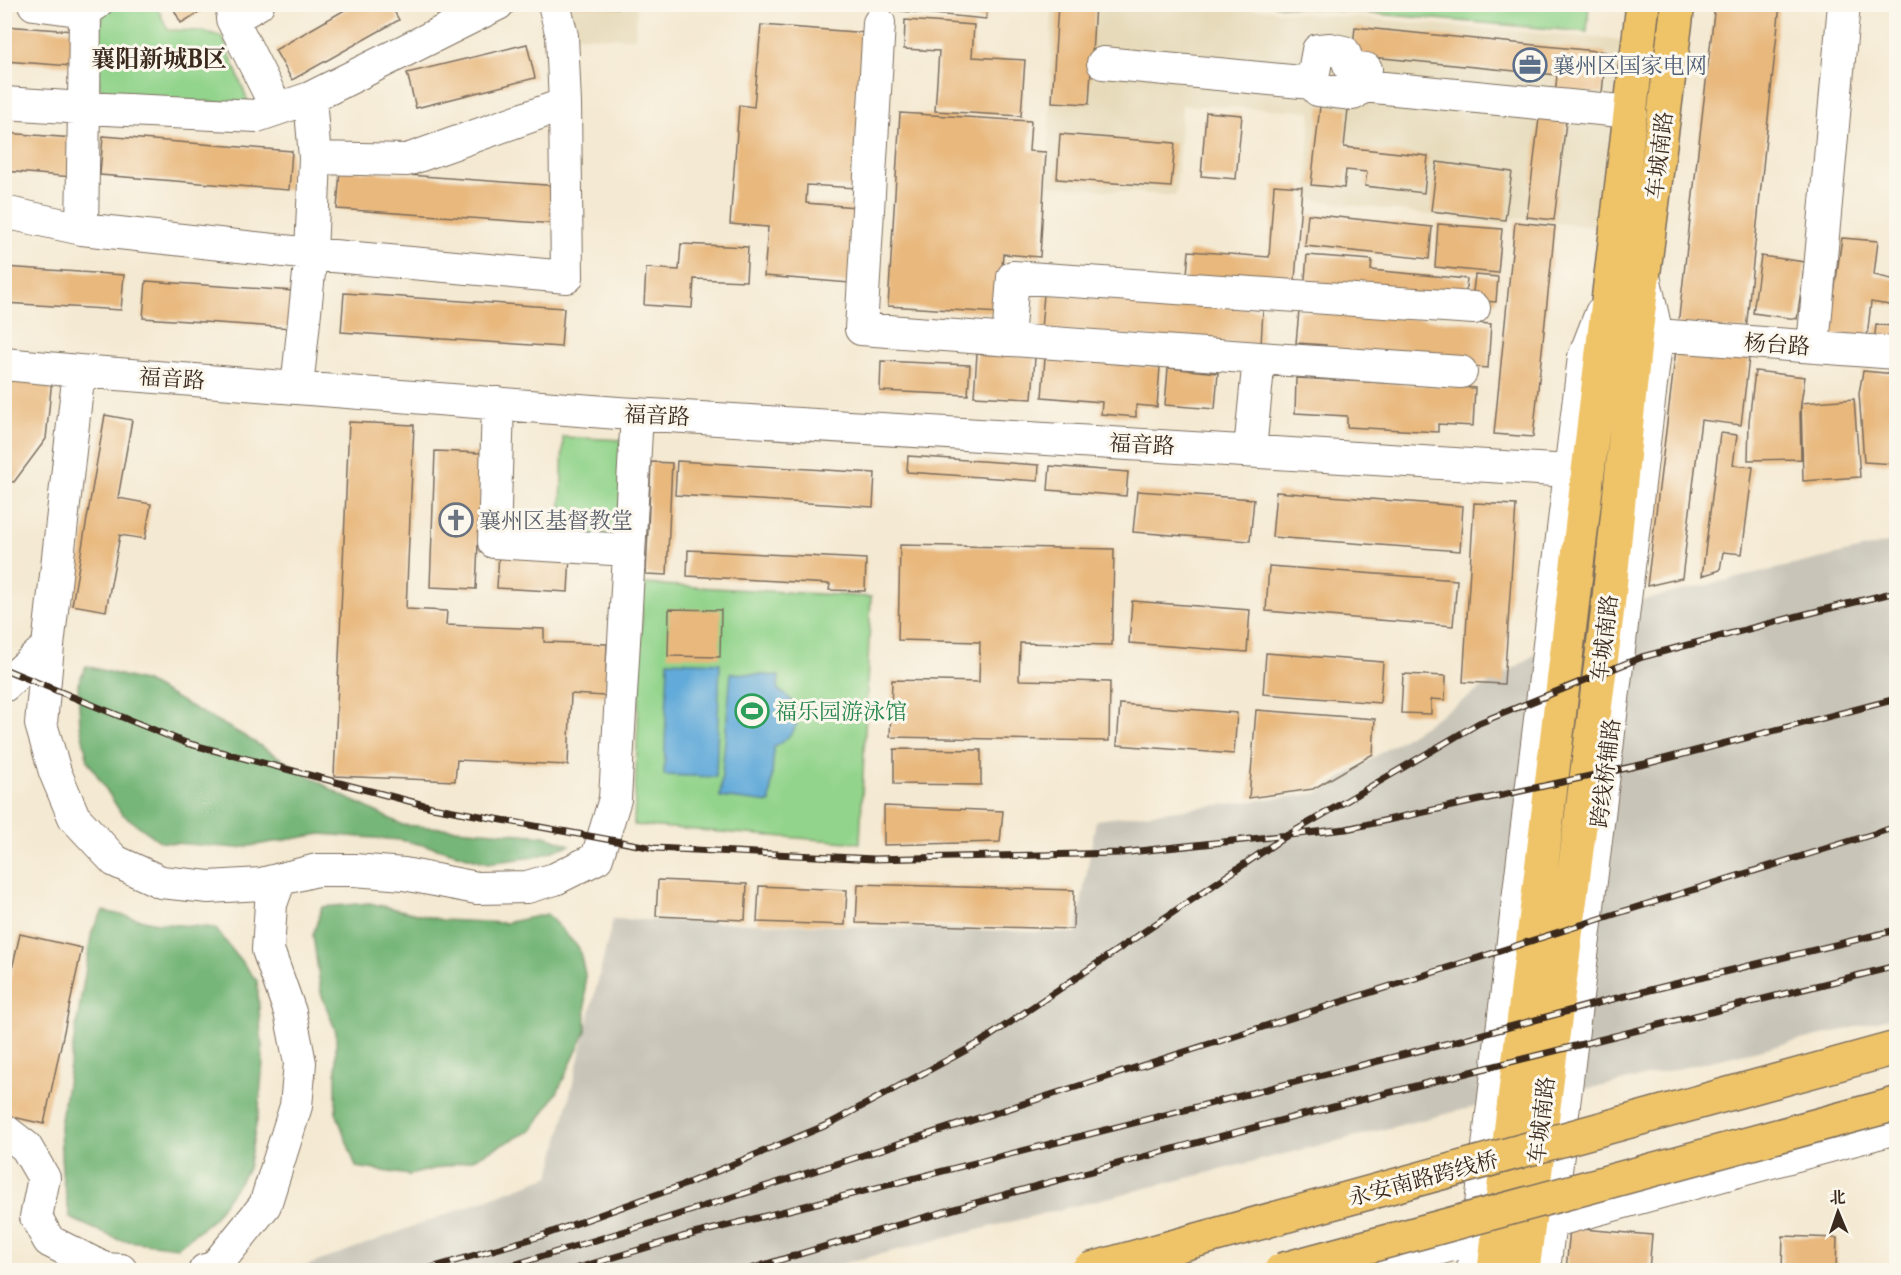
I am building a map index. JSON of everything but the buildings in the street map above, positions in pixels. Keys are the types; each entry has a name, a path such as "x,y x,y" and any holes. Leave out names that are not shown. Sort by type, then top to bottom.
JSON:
{"main road":[{"name":"车城南路","path":"1494,1270 1643,4"},
{"name":"车城南路","path":"1523,1270 1608,608 1644,276 1678,4"},
{"name":"永安南路跨线桥","path":"1088,1270 1896,1048"},
{"path":"1281,1270 1896,1104"}],"street":[{"path":"34,4 90,8 84,108 82,229"},
{"path":"258,4 232,19 277,109"},
{"path":"4,103 257,116 310,98 498,4"},
{"path":"4,212 82,229 311,254 567,277 562,36 554,4"},
{"path":"1813,346 1844,4"},
{"path":"879,23 861,329 1461,372"},
{"path":"1103,63 1312,83 1318,90 1353,94 1364,86 1630,112"},
{"path":"297,388 311,254 315,158 310,98"},
{"path":"315,158 407,160 565,105"},
{"path":"1008,340 1013,276 1474,308"},
{"name":"跨线桥辅路","path":"1544,1270 1657,335 1644,276"},
{"path":"1473,1270 1584,357 1609,293"},
{"name":"杨台路","path":"1657,335 1896,353"},
{"path":"1250,450 1259,358"},
{"name":"福音路","path":"4,364 637,414 1570,471"},
{"path":"79,371 41,724 54,772 74,817 115,861 161,882 209,887 261,884 317,870 354,870 404,874 477,888 527,888 555,879 597,858 615,799 637,414"},
{"path":"498,404 494,542 629,550"},
{"path":"4,686 48,646"},
{"path":"205,1270 214,1268 265,1205 296,1106 300,1063 290,1012 268,950 270,904 280,879"},
{"path":"1550,1222 1896,1128"},
{"path":"4,1130 26,1147 44,1178 36,1217 49,1240 105,1269 121,1270"},
{"path":"1363,1270 1477,1238"}],"shaded area":[{"path":"562,5 637,5 635,38 572,36"},
{"name":"襄州区国家电网","path":"1052,5 1205,5 1630,41 1609,229 1511,218 1508,225 1307,199 1311,111 1182,105 1176,196 1048,185"},
{"path":"1896,541 1896,1016 1604,1086 1490,1103 823,1270 295,1270 550,1176 613,919 1076,933 1096,820 1318,793 1608,608"}],"green space":[{"path":"117,5 156,5 168,30 203,31 223,37 249,104 111,98 99,86 95,38 105,12"},
{"path":"1273,5 1589,5 1587,32"},
{"path":"563,437 623,440 619,549 560,546"},
{"name":"福乐园游泳馆","path":"643,584 871,597 860,843 634,825"},
{"path":"86,666 146,682 241,734 339,794 403,825 546,836 570,845 535,857 488,863 400,840 321,834 238,848 161,842 121,813 88,761 80,725 78,684"},
{"path":"370,903 442,920 505,923 547,914 579,948 585,974 586,1031 558,1091 532,1130 471,1160 409,1175 356,1167 336,1112 336,1032 321,993 313,935 322,907"},
{"path":"103,911 157,923 215,928 257,981 263,1061 259,1109 248,1169 213,1219 178,1247 119,1240 70,1218 62,1174 60,1126 92,931"}],"water":[{"path":"668,661 720,663 716,777 664,775"},
{"path":"731,673 779,676 778,690 788,697 797,712 798,719 791,734 774,747 770,803 720,797"}],"railway":[{"path":"424,1270 541,1236 686,1184 829,1124 981,1042 1283,838 1479,723 1642,657 1896,592"},
{"path":"4,669 186,743 432,807 654,848 874,859 1120,853 1346,829 1645,764 1896,699"},
{"path":"497,1270 655,1222 1615,914 1896,827"},
{"path":"571,1270 682,1237 1461,1040 1609,1000 1896,930"},
{"path":"747,1270 1032,1187 1176,1148 1896,966"}],"place":[{"name":"襄州区国家电网","path":"1530,65"},
{"name":"襄州区基督教堂","path":"456,520"},
{"name":"福乐园游泳馆","path":"752,711"}],"district":[{"name":"襄阳新城B区","path":"159,59"}]}
